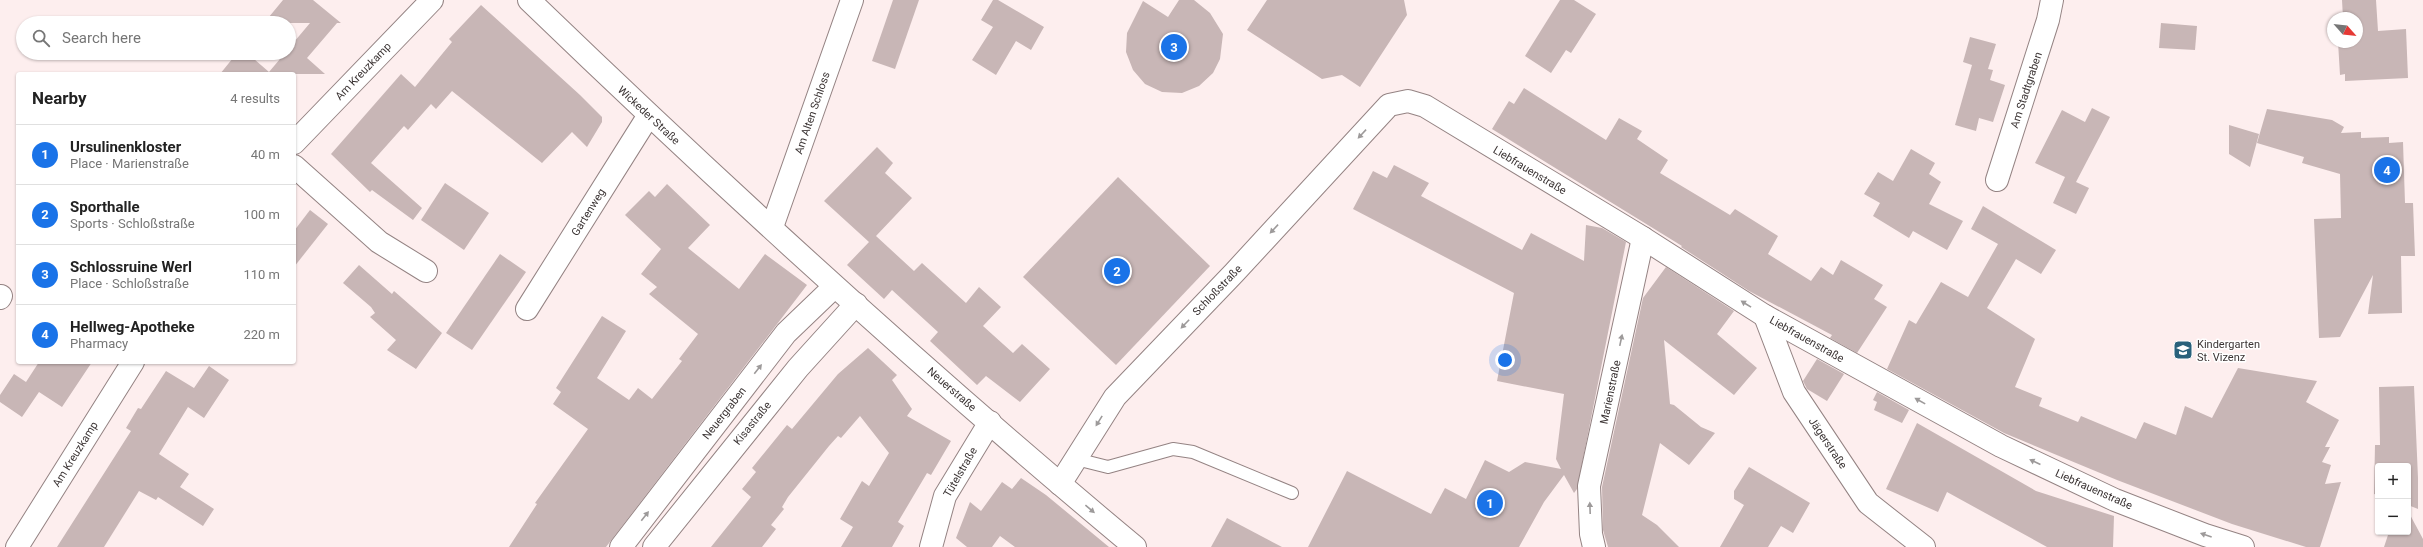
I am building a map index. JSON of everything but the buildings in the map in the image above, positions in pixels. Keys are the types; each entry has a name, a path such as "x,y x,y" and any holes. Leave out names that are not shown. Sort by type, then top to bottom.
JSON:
{"street":[{"name":"Am Kreuzkamp","path":"296,141 432,0"},
{"name":"Wickeder Straße","path":"530,0 648,115 772,227"},
{"name":"Am Alten Schloss","path":"772,227 852,0"},
{"name":"Am Stadtgraben","path":"1997,180 2048,20 2052,0"},
{"name":"Liebfrauenstraße","path":"1389,105 1408,101 1426,106 1644,238 1765,316 2001,446 2115,500 2205,536 2243,547"},
{"name":"Schloßstraße","path":"1060,484 1115,397 1234,273 1389,105"},
{"name":"Gartenweg","path":"527,309 648,115"},
{"path":"296,168 379,242 426,271"},
{"name":"Neuerstraße","path":"772,227 834,287 856,304 1060,484 1135,547"},
{"name":"Marienstraße","path":"1594,547 1591,534 1589,486 1644,238"},
{"name":"Neuergraben","path":"621,547 786,333 834,287"},
{"name":"Kisastraße","path":"654,547 798,368 856,304"},
{"name":"Jägerstraße","path":"1765,316 1794,392 1868,503 1924,547"},
{"name":"Am Kreuzkamp","path":"18,547 132,364"},
{"name":"Tütelstraße","path":"931,547 945,496 990,422"}],"lane":[{"path":"1076,459 1108,467 1173,449 1193,452 1292,493"}],"place":[{"name":"Schlossruine Werl","path":"1174,47"},
{"name":"Hellweg-Apotheke","path":"2387,170"},
{"name":"Sporthalle","path":"1117,271"},
{"name":"Kindergarten St. Vizenz","path":"2183,350"},
{"name":"Ursulinenkloster","path":"1490,503"}]}
